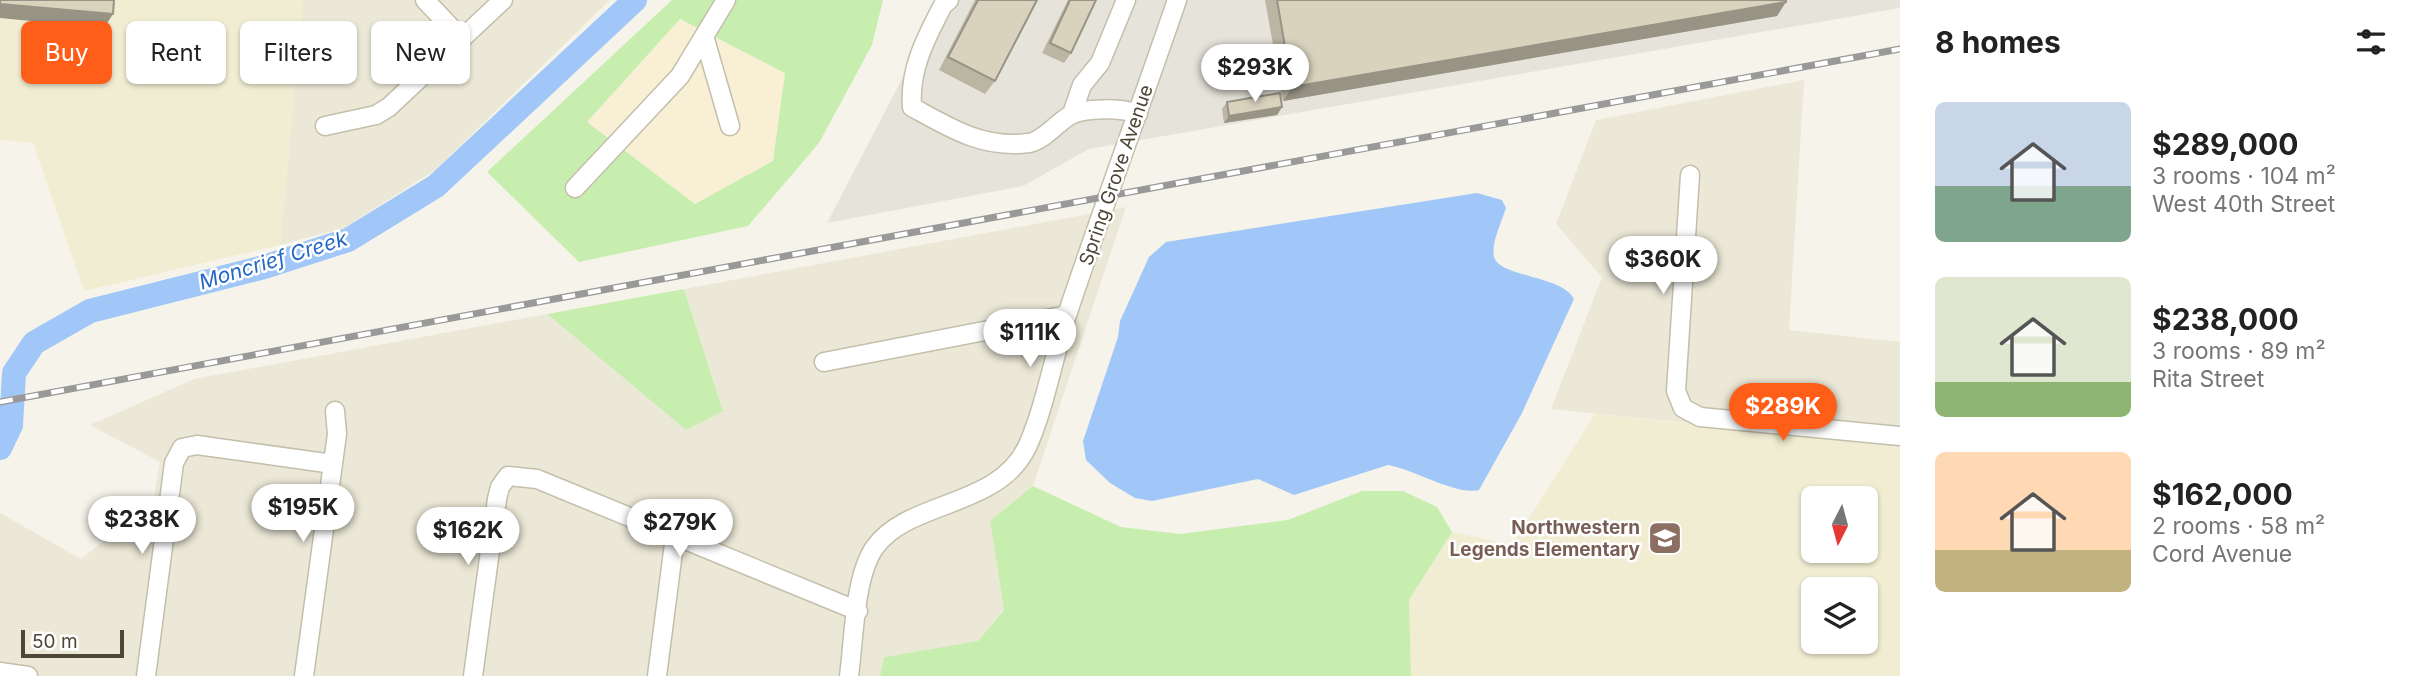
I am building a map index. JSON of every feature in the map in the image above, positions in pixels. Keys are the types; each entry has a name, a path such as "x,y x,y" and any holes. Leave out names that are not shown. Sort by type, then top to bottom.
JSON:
{"street":[{"path":"425,0 445,21"},
{"path":"470,31 503,0"},
{"path":"575,188 680,76 726,0"},
{"path":"949,0 943,5 920,49 911,89 912,107 965,137 991,143 1032,143 1072,114 1124,108 1138,114"},
{"path":"1072,114 1082,85 1100,63 1126,0"},
{"name":"Spring Grove Avenue","path":"849,676 863,574 875,547 898,527 984,489 1010,471 1027,447 1067,315 1177,0"},
{"path":"704,36 730,126"},
{"path":"325,126 376,115 414,84"},
{"path":"1690,175 1676,391 1683,408 1700,416 1900,436"},
{"path":"824,362 1067,315"},
{"path":"304,676 337,434 335,411"},
{"path":"146,676 174,463 181,448 197,445 333,464"},
{"path":"473,676 497,499 500,486 508,476 537,479 858,611"},
{"path":"657,676 676,536"},
{"path":"0,672 29,676"}],"shaded area":[{"path":"0,0 303,0 301,21 240,21 240,84 295,84 280,245 84,291 33,143 0,140"},
{"path":"303,0 610,0 435,170 344,228 280,245 295,84 357,84 357,21 301,21"},
{"path":"943,0 1900,0 1900,8 1089,149 1023,186 827,223"},
{"path":"680,19 785,73 773,161 695,204 587,122"},
{"path":"1804,80 1789,330 1900,342 1900,445 1551,409 1602,277 1556,224 1596,120"},
{"path":"1126,207 1033,486 990,521 1004,609 978,641 884,657 880,676 0,676 0,513 81,559 111,535 147,538 160,462 90,425 194,379 547,314 686,430 723,410 684,289"},
{"name":"Northwestern Legends Elementary","path":"1595,414 1900,445 1900,676 1411,676 1409,600 1452,532 1512,545"}],"green space":[{"path":"672,0 883,0 872,45 819,143 748,226 579,262 487,172","holes":["680,19 785,73 773,161 695,204 587,122"]},
{"path":"684,289 723,411 686,430 547,314"},
{"path":"1033,486 1121,527 1180,534 1288,520 1362,491 1403,491 1437,507 1452,532 1409,600 1411,676 880,676 884,657 978,641 1004,610 990,521"}],"water":[{"path":"1477,193 1502,200 1506,208 1493,251 1498,263 1517,273 1557,285 1574,299 1522,413 1479,490 1470,491 1447,486 1388,465 1294,495 1258,479 1152,501 1135,498 1110,483 1086,460 1083,441 1118,337 1120,321 1149,257 1166,242"}],"building":[{"path":"0,0 114,0 113,14 0,4"},
{"path":"978,0 1037,0 995,81 948,57"},
{"path":"1070,0 1096,0 1071,53 1050,43"},
{"path":"1277,0 1786,0 1786,2 1292,87"},
{"path":"1280,93 1282,107 1229,116 1227,102"}],"waterway":[{"name":"Moncrief Creek","path":"0,448 11,425 14,373 34,343 90,311 264,267 348,240 436,186 635,0"}],"railway":[{"path":"0,402 1900,49"}],"place":[{"name":"Northwestern Legends Elementary","path":"1665,538"}]}
